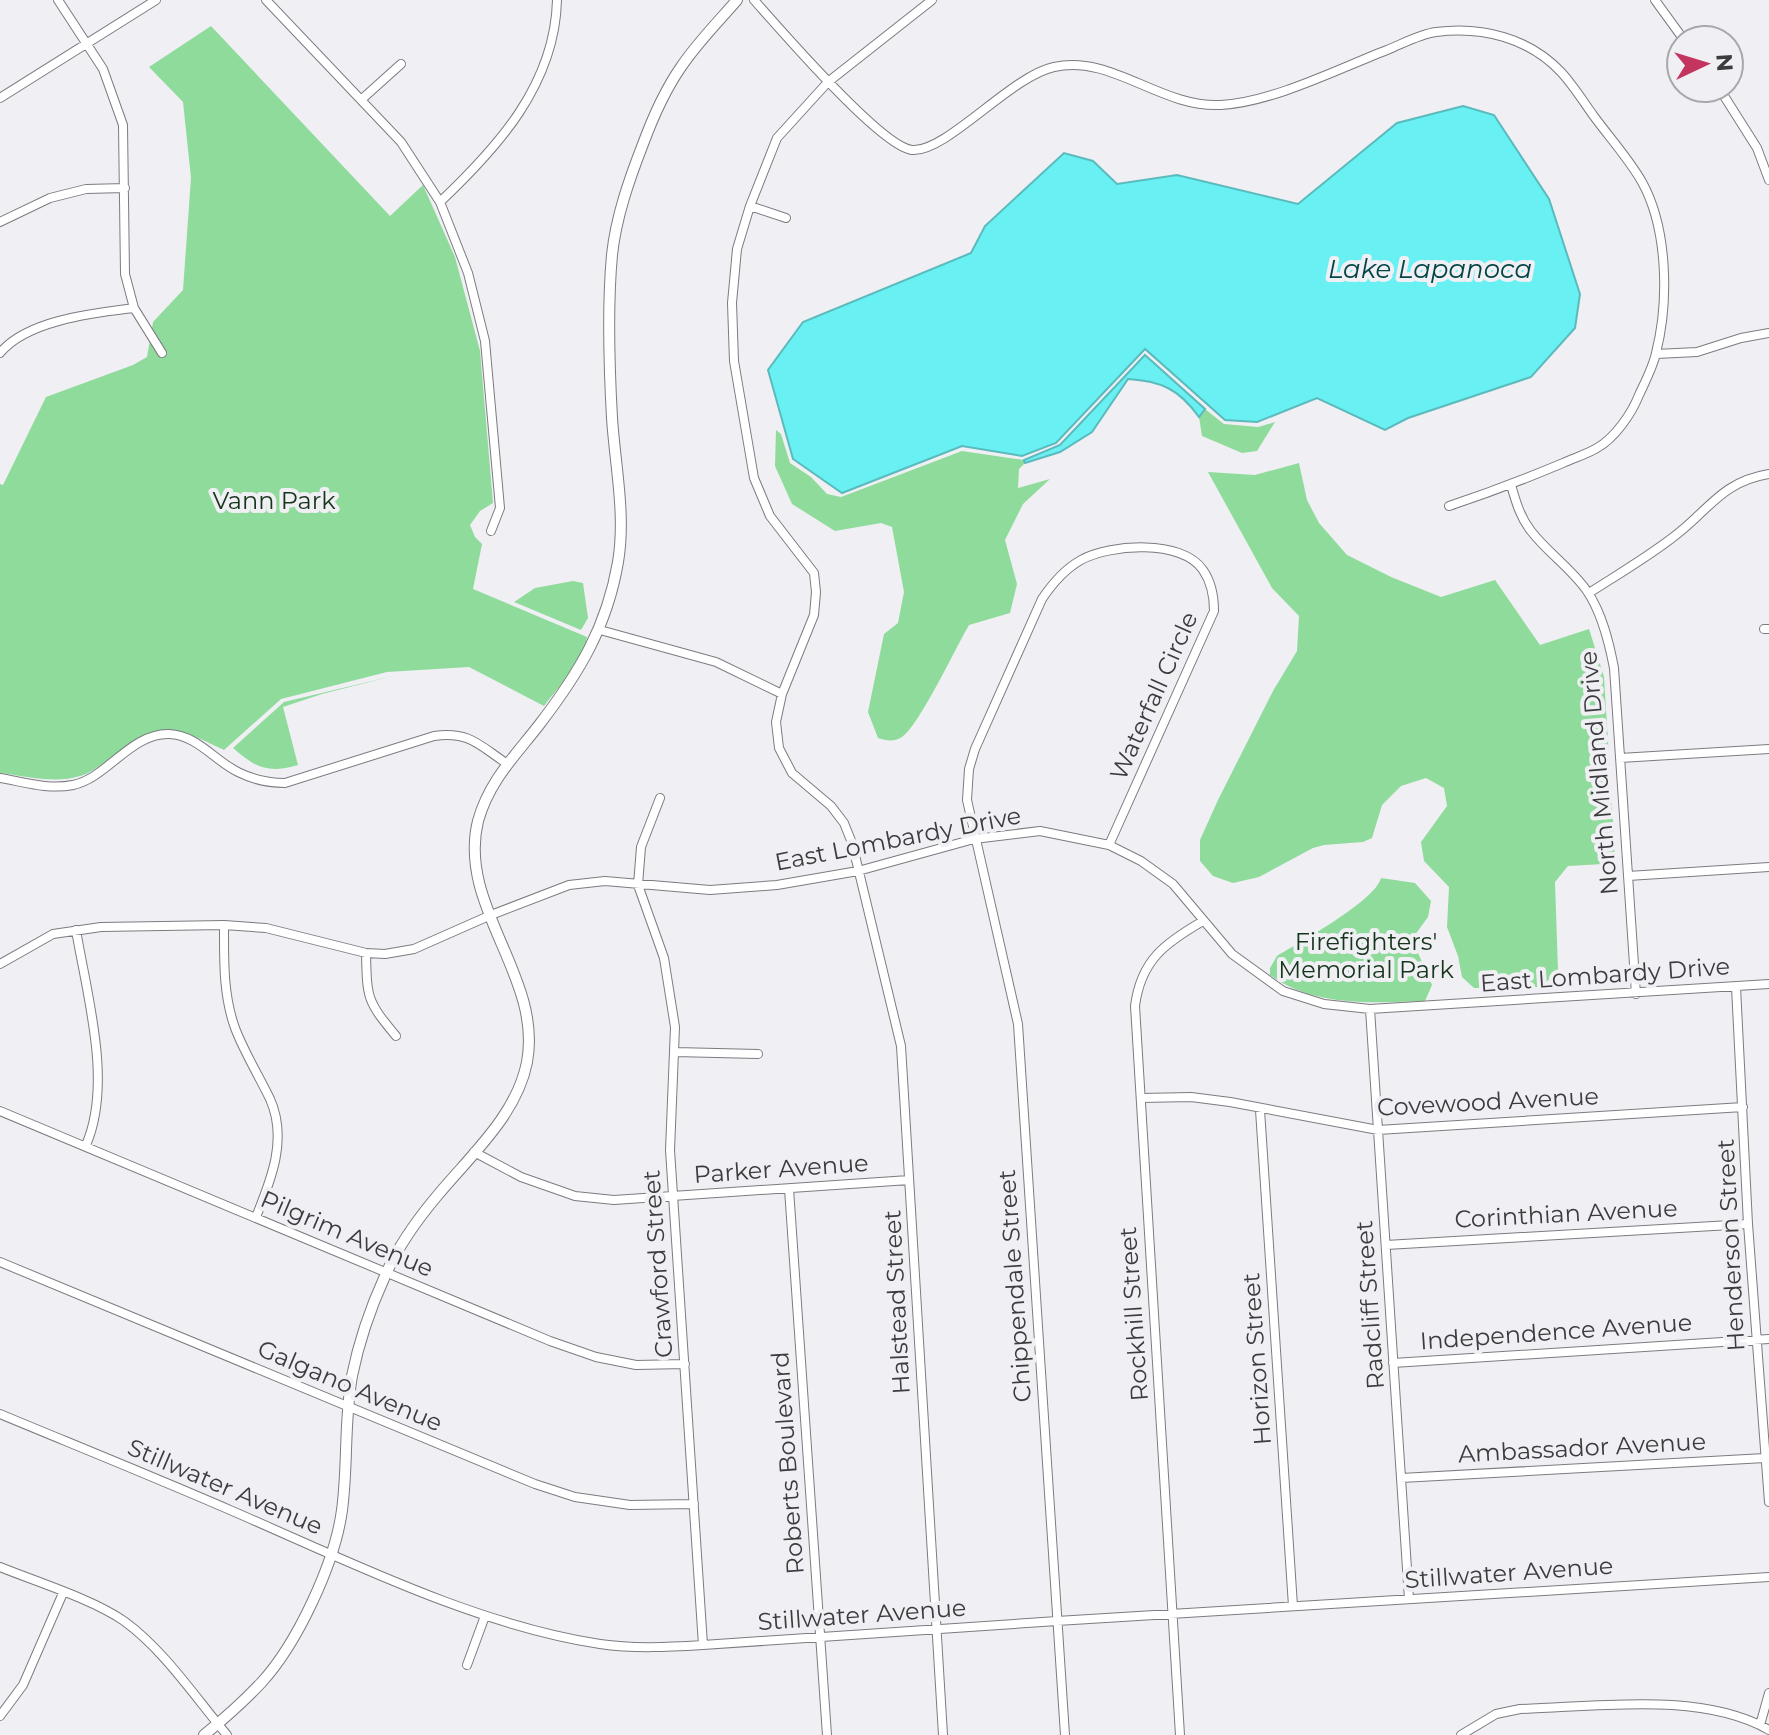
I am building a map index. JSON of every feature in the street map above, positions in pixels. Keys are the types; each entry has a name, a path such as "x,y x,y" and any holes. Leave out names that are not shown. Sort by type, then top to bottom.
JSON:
{"street":[{"path":"58,0 103,69 123,125 125,274 134,308 162,353"},
{"path":"0,98 156,0"},
{"path":"266,0 401,142 440,202 468,273 485,341 500,508 491,531"},
{"path":"440,202 487,158 525,107 546,59 557,0"},
{"path":"204,1735 263,1681 286,1649 317,1589 331,1555 341,1516 348,1408 364,1324 406,1235 511,1106 528,1060 527,1014 478,880 475,839 493,782 569,682 600,630 619,555 620,512 612,419 609,319 612,251 625,190 662,100 682,65 737,0"},
{"path":"754,0 828,82 895,145 914,151 934,145 1028,76 1054,66 1103,68 1158,93 1194,103 1222,105 1276,93 1433,32 1476,30 1506,36 1540,53 1562,73 1643,183 1657,224 1663,260 1665,289 1656,354 1633,410 1600,447 1511,485 1449,506"},
{"name":"Halstead Street","path":"932,0 828,82 777,138 737,249 732,303 734,361 754,478 770,516 814,573 814,615 782,694 776,722 779,748 792,773 814,795 831,806 844,823 852,843 901,1046 943,1735"},
{"path":"1655,0 1672,24"},
{"path":"362,99 401,64"},
{"path":"1729,104 1757,148 1769,180"},
{"path":"0,222 50,198 86,189 125,188"},
{"path":"750,206 786,218"},
{"path":"0,353 28,333 67,319 134,308"},
{"path":"1656,354 1697,352 1769,333"},
{"path":"1589,593 1673,538 1722,491 1745,480 1769,474"},
{"name":"North Midland Drive","path":"1511,485 1518,511 1531,531 1568,566 1589,593 1608,638 1614,668 1636,994"},
{"name":"Waterfall Circle","path":"974,839 967,800 969,769 1042,599 1052,584 1080,561 1103,551 1157,548 1193,560 1203,570 1214,592 1214,611 1109,845"},
{"path":"600,630 716,662 782,694"},
{"path":"0,778 48,787 73,785 89,779 147,739 168,734 192,741 237,772 269,783 285,783 434,736 454,733 468,737 506,763"},
{"path":"1620,758 1769,749"},
{"path":"638,885 641,847 660,798"},
{"name":"East Lombardy Drive","path":"0,964 53,934 76,930 224,925 266,928 366,953 385,954 414,949 569,885 605,881 724,889 777,885 858,871 974,839 1040,831 1109,845 1141,861 1173,884 1232,954 1283,991 1324,1004 1370,1009 1769,984"},
{"name":"Chippendale Street","path":"974,839 1018,1024 1065,1735"},
{"path":"1628,876 1769,867"},
{"name":"Crawford Street","path":"638,885 664,958 672,998 675,1052 670,1123 703,1645"},
{"name":"Rockhill Street","path":"1180,1735 1135,1006 1138,986 1152,957 1203,921"},
{"path":"224,925 227,998 235,1029 271,1102 277,1124 278,1145 273,1174 256,1217"},
{"path":"76,930 99,1072 98,1106 86,1145"},
{"path":"366,953 367,995 396,1036"},
{"name":"Henderson Street","path":"1736,987 1748,1224 1769,1502"},
{"name":"Radcliff Street","path":"1370,1009 1409,1599"},
{"path":"675,1052 758,1054"},
{"name":"Covewood Avenue","path":"1141,1098 1191,1097 1378,1130 1743,1107"},
{"name":"Horizon Street","path":"1260,1110 1293,1606"},
{"name":"Pilgrim Avenue","path":"0,1111 550,1341 596,1357 636,1365 685,1364"},
{"name":"Parker Avenue","path":"474,1152 521,1177 575,1196 614,1200 909,1180"},
{"name":"Roberts Boulevard","path":"789,1189 827,1735"},
{"name":"Corinthian Avenue","path":"1386,1245 1748,1224"},
{"name":"Galgano Avenue","path":"0,1262 485,1464 575,1497 630,1505 694,1504"},
{"name":"Independence Avenue","path":"1393,1363 1769,1339"},
{"name":"Stillwater Avenue","path":"0,1414 331,1555 485,1616 549,1635 603,1644 648,1648 703,1645 1769,1577"},
{"name":"Ambassador Avenue","path":"1401,1478 1765,1458"},
{"path":"0,1567 122,1620 148,1641 227,1735"},
{"path":"0,1716 23,1685 63,1593"},
{"path":"467,1665 485,1616"},
{"path":"1760,1725 1769,1693"},
{"path":"1461,1735 1496,1714 1520,1709 1671,1705 1725,1712 1769,1730"}],"green space":[{"name":"Vann Park","path":"211,26 390,216 423,185 455,257 480,351 493,503 480,511 470,525 482,544 473,589 587,637 585,647 570,674 544,706 469,667 387,672 281,699 224,750 191,735 166,731 143,738 80,776 50,779 0,773 0,484 3,485 46,397 147,357 153,322 183,290 191,178 183,102 149,67"},
{"path":"1205,409 1224,424 1258,427 1275,422 1257,451 1242,453 1202,436 1199,417"},
{"path":"776,430 781,434 790,463 811,477 827,494 841,497 962,451 1024,460 1019,469 1018,488 1050,479 1023,504 1005,540 1017,584 1010,613 969,625 918,718 899,739 878,738 868,712 884,634 898,623 904,592 892,527 881,523 835,531 792,504 775,466"},
{"path":"1299,463 1307,500 1319,523 1347,555 1441,597 1495,580 1540,645 1589,629 1604,677 1615,855 1604,864 1568,866 1555,882 1558,971 1541,987 1474,988 1462,977 1447,927 1449,887 1424,861 1421,842 1447,806 1444,788 1426,778 1401,786 1382,805 1372,838 1363,842 1313,848 1259,877 1233,883 1213,876 1200,861 1200,840 1218,800 1273,691 1297,651 1299,616 1272,588 1208,472 1255,475"},
{"path":"573,581 583,583 588,618 581,630 514,602 535,588"},
{"path":"393,676 283,707 298,765 270,769 256,765 233,748 284,702"},
{"name":"Firefighters' Memorial Park","path":"1381,878 1415,883 1431,901 1428,917 1412,939 1432,985 1425,1001 1365,1002 1325,998 1305,993 1270,975 1270,968 1277,956 1352,909 1376,887"}],"water":[{"name":"Lake Lapanoca","path":"1463,106 1494,115 1549,199 1580,294 1575,328 1531,377 1408,418 1385,430 1317,398 1257,422 1225,420 1145,349 1056,443 1022,456 962,446 842,493 793,459 768,370 803,322 971,253 985,226 1064,153 1093,161 1117,184 1177,175 1298,204 1397,123"},
{"path":"1145,355 1205,409 1199,417 1168,388 1128,379 1092,432 1060,452 1025,463 1024,460 1060,445"}]}
